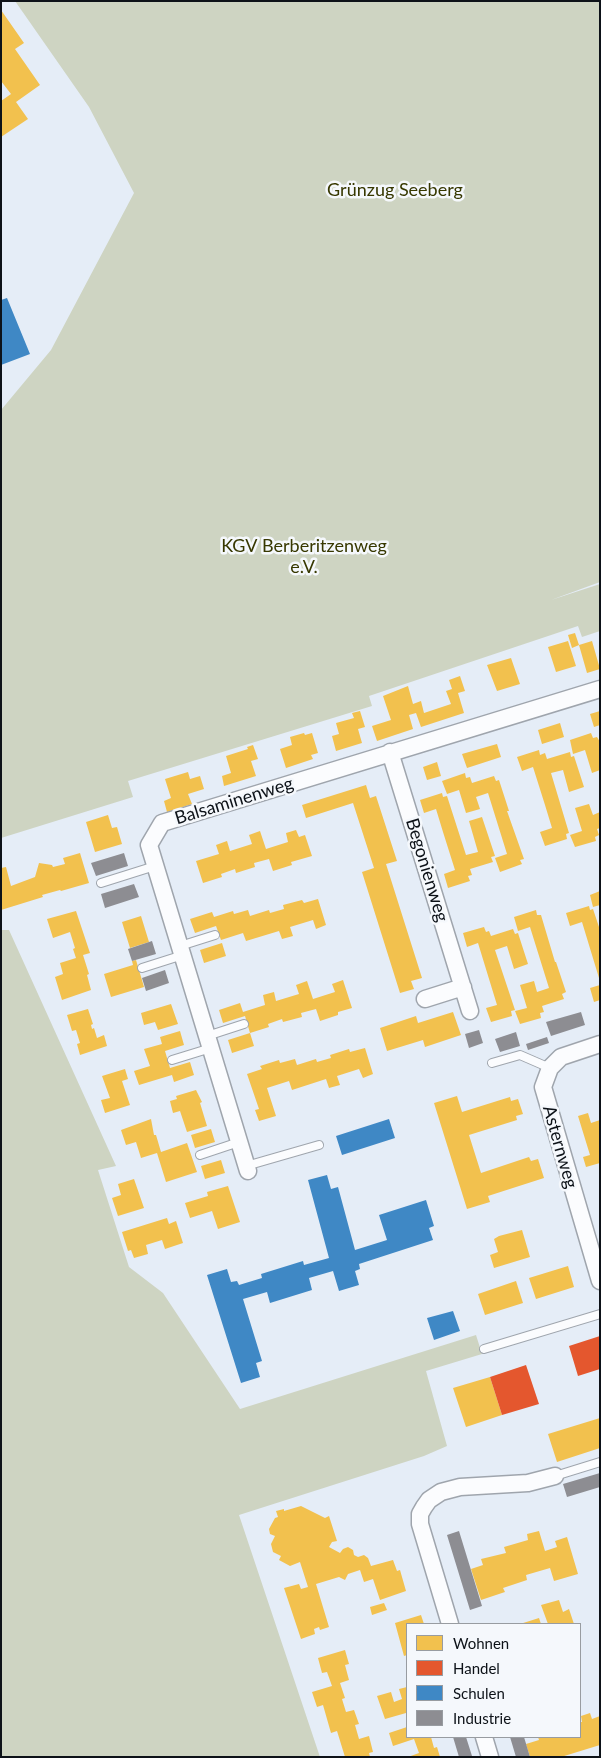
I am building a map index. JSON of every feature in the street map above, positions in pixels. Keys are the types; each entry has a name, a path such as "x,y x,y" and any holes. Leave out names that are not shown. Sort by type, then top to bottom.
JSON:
{"street":[{"name":"Balsaminenweg","path":"247,1168 149,845 162,823 600,689"},
{"name":"Begonienweg","path":"390,752 470,1011"},
{"path":"425,999 463,987"},
{"path":"550,1068 561,1057 600,1044"},
{"name":"Asternweg","path":"550,1068 543,1087 600,1281"},
{"path":"450,1623 420,1524 420,1514 429,1500 441,1492 460,1487 528,1483 556,1476"},
{"path":"484,1738 490,1757"}],"lane":[{"path":"101,883 155,866"},
{"path":"142,968 215,934"},
{"path":"172,1060 244,1024"},
{"path":"492,1063 520,1055 550,1068"},
{"path":"200,1155 239,1142"},
{"path":"247,1168 319,1145"},
{"path":"484,1349 600,1314"},
{"path":"556,1476 600,1462"}],"green space":[{"path":"15,1 600,1 600,582 551,600 600,584 600,631 582,637 578,626 369,696 372,706 128,781 133,797 1,838 1,410 51,350 134,193 89,107"},
{"path":"1,930 9,930 116,1166 98,1170 129,1267 163,1293 240,1409 476,1335 482,1354 426,1371 447,1446 424,1456 239,1515 320,1757 1,1757"}],"building: Wohnen":[{"path":"1,10 24,43 15,49 40,85 16,102 28,119 1,137 1,101 11,94 1,81"},
{"path":"575,633 579,645 572,648 568,635"},
{"path":"568,641 576,666 556,672 548,647"},
{"path":"592,641 600,669 587,673 579,645"},
{"path":"511,658 520,684 497,691 487,665"},
{"path":"460,676 465,691 458,693 464,713 421,727 416,713 409,715 413,729 377,741 372,726 391,720 383,696 408,686 413,704 421,701 424,713 451,704 446,691 452,689 449,680"},
{"path":"360,711 365,727 358,729 362,743 336,751 332,736 339,734 336,723 354,718 352,713"},
{"path":"600,711 600,725 594,727 590,714"},
{"path":"560,723 564,737 542,744 538,730"},
{"path":"304,733 305,735 312,733 318,753 311,755 313,759 286,768 280,749 292,745 290,737"},
{"path":"591,733 593,738 597,737 600,742 600,770 592,773 585,750 573,754 570,740"},
{"path":"497,744 501,757 467,768 462,754"},
{"path":"253,745 258,759 251,761 256,776 224,786 222,776 231,773 226,756 248,749 247,747"},
{"path":"539,750 540,755 545,753 547,759 570,752 571,757 574,756 584,787 569,792 563,770 551,773 569,833 566,834 567,839 545,846 540,832 552,828 545,805 533,767 522,771 517,757"},
{"path":"437,762 441,776 427,780 423,767"},
{"path":"188,772 190,779 200,776 204,789 188,794 192,804 167,812 164,801 171,798 165,779"},
{"path":"465,773 466,778 470,777 472,783 494,776 496,781 499,780 509,811 507,811 524,859 520,860 522,864 500,872 495,858 507,854 488,793 476,797 480,809 466,813 459,790 447,794 442,781"},
{"path":"366,785 370,798 376,796 397,861 386,864 422,978 411,981 414,989 400,993 362,872 374,868 353,803 306,818 302,805"},
{"path":"442,793 443,797 447,796 466,855 478,852 469,821 482,817 495,856 491,857 493,862 470,869 472,875 468,876 470,881 448,888 444,874 455,870 436,809 424,813 420,800"},
{"path":"589,804 593,815 600,812 600,828 597,829 599,835 595,837 596,841 575,847 570,835 582,831 575,808"},
{"path":"108,815 112,828 117,827 122,844 95,852 86,822"},
{"path":"296,830 299,837 305,835 312,856 291,862 292,865 273,871 269,859 254,863 255,867 236,873 235,869 221,874 222,877 203,883 196,861 219,854 216,845 227,841 230,851 252,844 249,835 260,831 266,849 288,842 286,833"},
{"path":"80,853 89,883 42,895 43,897 1,910 1,868 6,867 11,886 35,877 39,863 52,865 53,867 65,864 63,858"},
{"path":"600,891 600,905 593,907 590,895"},
{"path":"318,899 326,925 316,929 313,920 290,927 293,936 282,939 279,931 246,941 243,933 221,940 216,926 195,933 190,919 212,912 214,917 233,911 234,914 248,910 250,916 269,910 270,913 284,909 283,905 302,900 304,903"},
{"path":"589,906 590,910 593,909 600,930 599,978 582,922 570,926 566,913"},
{"path":"536,910 537,915 541,915 566,992 562,994 564,999 542,1006 544,1012 540,1013 541,1018 520,1024 515,1011 527,1008 520,985 534,981 537,992 549,988 530,927 518,931 514,917"},
{"path":"76,911 90,953 83,955 89,974 87,975 91,990 62,1000 55,977 63,974 60,963 76,958 73,949 75,948 70,932 53,938 47,919"},
{"path":"141,916 149,942 130,948 122,922"},
{"path":"484,927 491,936 513,929 515,934 518,933 528,964 514,969 507,946 495,950 515,1010 511,1011 512,1016 491,1022 486,1008 497,1005 478,943 467,947 463,933"},
{"path":"222,943 226,956 204,963 200,950"},
{"path":"136,960 144,987 111,997 104,974 133,965 132,961"},
{"path":"343,980 352,1008 338,1012 338,1015 320,1021 316,1009 301,1013 302,1017 283,1022 282,1019 268,1024 269,1027 250,1033 245,1016 223,1023 219,1010 240,1003 243,1012 265,1005 263,995 274,992 276,1001 299,994 296,985 307,981 313,999 335,992 332,984"},
{"path":"600,985 600,1000 594,1002 590,988"},
{"path":"171,1004 178,1024 158,1030 155,1022 144,1025 141,1013"},
{"path":"88,1009 93,1024 91,1025 92,1029 94,1028 97,1038 104,1035 107,1046 80,1055 77,1044 80,1043 76,1030 72,1031 67,1015"},
{"path":"453,1012 461,1035 425,1047 423,1040 387,1051 380,1028 416,1016 418,1023"},
{"path":"180,1031 184,1045 165,1051 170,1068 190,1062 194,1075 174,1082 172,1075 139,1085 134,1071 150,1066 144,1049 162,1044 160,1037"},
{"path":"250,1033 254,1046 232,1053 228,1040"},
{"path":"365,1048 373,1074 363,1078 359,1069 337,1076 340,1085 329,1088 326,1079 292,1090 289,1081 267,1088 276,1116 259,1121 255,1110 259,1109 247,1074 262,1069 260,1066 279,1060 280,1063 295,1059 297,1065 316,1059 317,1062 331,1058 330,1055 349,1049 350,1052"},
{"path":"125,1069 128,1079 122,1081 130,1105 105,1113 101,1100 110,1098 102,1076"},
{"path":"196,1090 202,1102 200,1103 207,1126 187,1132 180,1111 173,1113 170,1101 177,1099 176,1096"},
{"path":"457,1096 462,1112 510,1097 511,1101 518,1099 523,1114 516,1116 517,1120 469,1135 481,1173 529,1157 531,1161 538,1159 544,1178 488,1196 490,1202 467,1209 434,1103"},
{"path":"588,1113 591,1123 600,1120 600,1163 586,1167 583,1157 590,1155 578,1116"},
{"path":"151,1119 154,1135 156,1135 161,1152 187,1143 197,1172 166,1182 157,1153 141,1158 136,1142 126,1145 121,1130"},
{"path":"211,1129 215,1142 195,1148 191,1135"},
{"path":"221,1160 225,1173 205,1179 201,1166"},
{"path":"134,1179 144,1208 118,1216 112,1198 121,1195 118,1184"},
{"path":"228,1186 240,1222 218,1229 212,1211 190,1218 185,1203 208,1196 207,1192"},
{"path":"167,1218 169,1224 176,1221 183,1243 165,1249 162,1240 146,1245 148,1254 134,1258 131,1250 128,1251 122,1232"},
{"path":"522,1230 530,1257 494,1268 490,1255 498,1252 494,1239"},
{"path":"568,1266 574,1287 536,1299 529,1278"},
{"path":"516,1281 523,1303 485,1315 478,1294"},
{"path":"490,1377 502,1415 466,1427 453,1388"},
{"path":"600,1418 600,1448 557,1462 548,1434"},
{"path":"301,1506 325,1518 329,1516 337,1541 332,1542 329,1547 340,1553 348,1547 353,1550 354,1555 358,1557 364,1555 368,1558 371,1566 393,1560 397,1571 400,1570 406,1591 380,1600 373,1579 364,1582 360,1570 348,1574 345,1580 339,1577 316,1584 329,1627 320,1630 319,1627 314,1629 315,1634 301,1639 284,1588 299,1584 301,1589 308,1587 300,1562 290,1566 279,1560 281,1556 273,1552 271,1544 275,1536 270,1534 269,1529 275,1518 278,1517 276,1511 284,1509 284,1511"},
{"path":"539,1531 545,1551 557,1547 555,1541 567,1537 578,1574 554,1581 550,1568 526,1575 527,1580 503,1588 505,1592 481,1600 471,1569 483,1565 481,1559 506,1553 504,1547 528,1540 527,1534"},
{"path":"559,1600 563,1612 569,1609 574,1623 548,1623 541,1605"},
{"path":"384,1603 387,1610 372,1615 370,1607"},
{"path":"421,1615 424,1623 406,1623 406,1655 404,1656 395,1623"},
{"path":"539,1618 541,1623 523,1623"},
{"path":"345,1650 349,1664 345,1665 349,1680 340,1683 345,1698 342,1699 346,1712 354,1710 359,1724 355,1725 359,1739 369,1736 373,1752 369,1753 370,1757 345,1757 337,1731 331,1733 323,1705 317,1707 312,1692 332,1686 327,1672 322,1673 318,1658"},
{"path":"406,1687 406,1713 385,1719 377,1696 391,1692 394,1702 402,1699 399,1689"},
{"path":"590,1713 592,1719 600,1716 600,1745 561,1757 530,1757 526,1744 539,1740 538,1738 581,1738 581,1716"},
{"path":"406,1727 406,1738 431,1738 434,1748 437,1747 440,1757 408,1757 419,1753 414,1739 393,1746 389,1733"}],"building: Handel":[{"path":"600,1336 600,1369 578,1376 569,1346"},
{"path":"526,1365 539,1404 502,1415 490,1377"}],"building: Schulen":[{"path":"7,298 30,354 1,365 1,300"},
{"path":"389,1119 395,1138 342,1155 336,1136"},
{"path":"327,1175 331,1189 338,1187 355,1250 387,1240 379,1215 426,1200 434,1226 429,1228 433,1240 359,1264 360,1269 355,1271 359,1285 339,1291 333,1271 309,1278 312,1290 270,1303 267,1292 243,1299 262,1361 256,1363 260,1377 241,1383 207,1275 227,1269 231,1282 237,1281 239,1285 262,1278 261,1274 303,1261 304,1265 329,1258 308,1180"},
{"path":"453,1311 460,1331 434,1340 427,1318"}],"building: Industrie":[{"path":"124,853 128,866 96,876 91,863"},
{"path":"134,884 139,897 105,908 101,894"},
{"path":"152,941 156,954 132,961 128,949"},
{"path":"165,970 169,983 146,991 142,978"},
{"path":"581,1012 585,1025 551,1036 546,1022"},
{"path":"479,1030 483,1043 469,1048 465,1034"},
{"path":"516,1032 520,1046 500,1052 495,1039"},
{"path":"547,1037 549,1043 528,1050 526,1044"},
{"path":"600,1473 600,1487 567,1497 563,1484"},
{"path":"459,1531 482,1606 470,1610 447,1535"},
{"path":"453,1738 466,1738 472,1756 459,1757"},
{"path":"510,1738 524,1738 530,1757 516,1757"}],"park label":[{"name":"Grünzug Seeberg","path":"395,190"},
{"name":"KGV Berberitzenweg e.V.","path":"304,556"}]}
